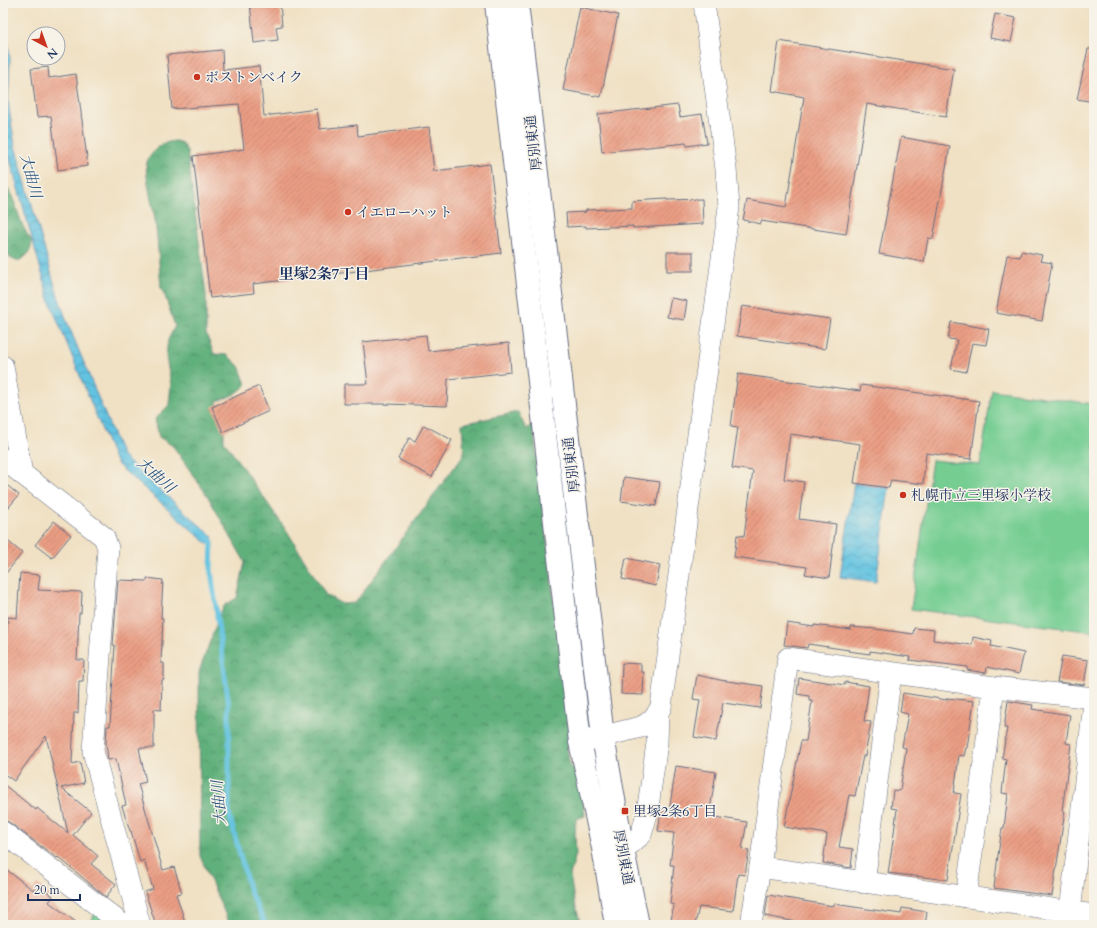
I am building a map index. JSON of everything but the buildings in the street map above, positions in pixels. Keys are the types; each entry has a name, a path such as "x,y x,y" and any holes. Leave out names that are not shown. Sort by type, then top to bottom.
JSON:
{"street":[{"name":"厚別東通","path":"496,3 580,742 603,848 616,925"},
{"name":"厚別東通","path":"517,3 603,737 638,925"},
{"path":"580,742 648,724 658,713 661,707 728,207 726,169 704,3"},
{"path":"3,366 22,474"},
{"path":"3,459 104,537 108,548 94,751 140,925"},
{"path":"751,925 788,658 994,687 1094,698"},
{"path":"864,883 891,673"},
{"path":"966,897 994,687"},
{"path":"1070,912 1094,703"},
{"path":"623,850 641,835 647,814 657,744 658,713"},
{"path":"3,832 123,925"},
{"path":"760,867 1094,915"}],"green space":[{"path":"175,141 182,143 187,151 206,294 206,334 214,354 227,355 239,366 246,384 237,393 217,401 218,417 224,423 224,441 287,531 326,595 342,604 355,603 464,454 462,424 518,412 526,429 533,425 571,742 567,749 570,767 579,771 585,816 576,819 576,854 570,875 574,900 581,925 230,925 200,856 199,672 221,611 225,605 237,598 245,562 207,495 173,446 159,437 155,419 169,405 171,384 166,357 168,340 175,326 161,288 156,228 146,167 149,157 158,147"},
{"path":"3,182 12,196 23,227 32,241 28,254 24,258 17,261 10,258 3,241 3,204 7,198 3,191"},
{"path":"992,390 1094,404 1094,632 911,609 932,460 980,465"},
{"path":"100,907 123,925 87,925"}],"water":[{"path":"3,3 10,59 8,102 15,146 57,293 66,319 122,456 213,537 208,544 119,466 113,457 50,302 9,156 3,126"},
{"path":"854,483 889,488 876,582 840,577"}],"waterway":[{"name":"大曲川","path":"205,536 212,542 211,570 229,706 229,814 250,892 266,925"}],"place":[{"name":"ボストンベイク","path":"197,77"},
{"name":"イエローハット","path":"348,212"},
{"name":"札幌市立三里塚小学校","path":"903,495"},
{"name":"里塚2条6丁目","path":"625,811"}],"district":[{"name":"里塚2条7丁目","path":"324,274"}]}
